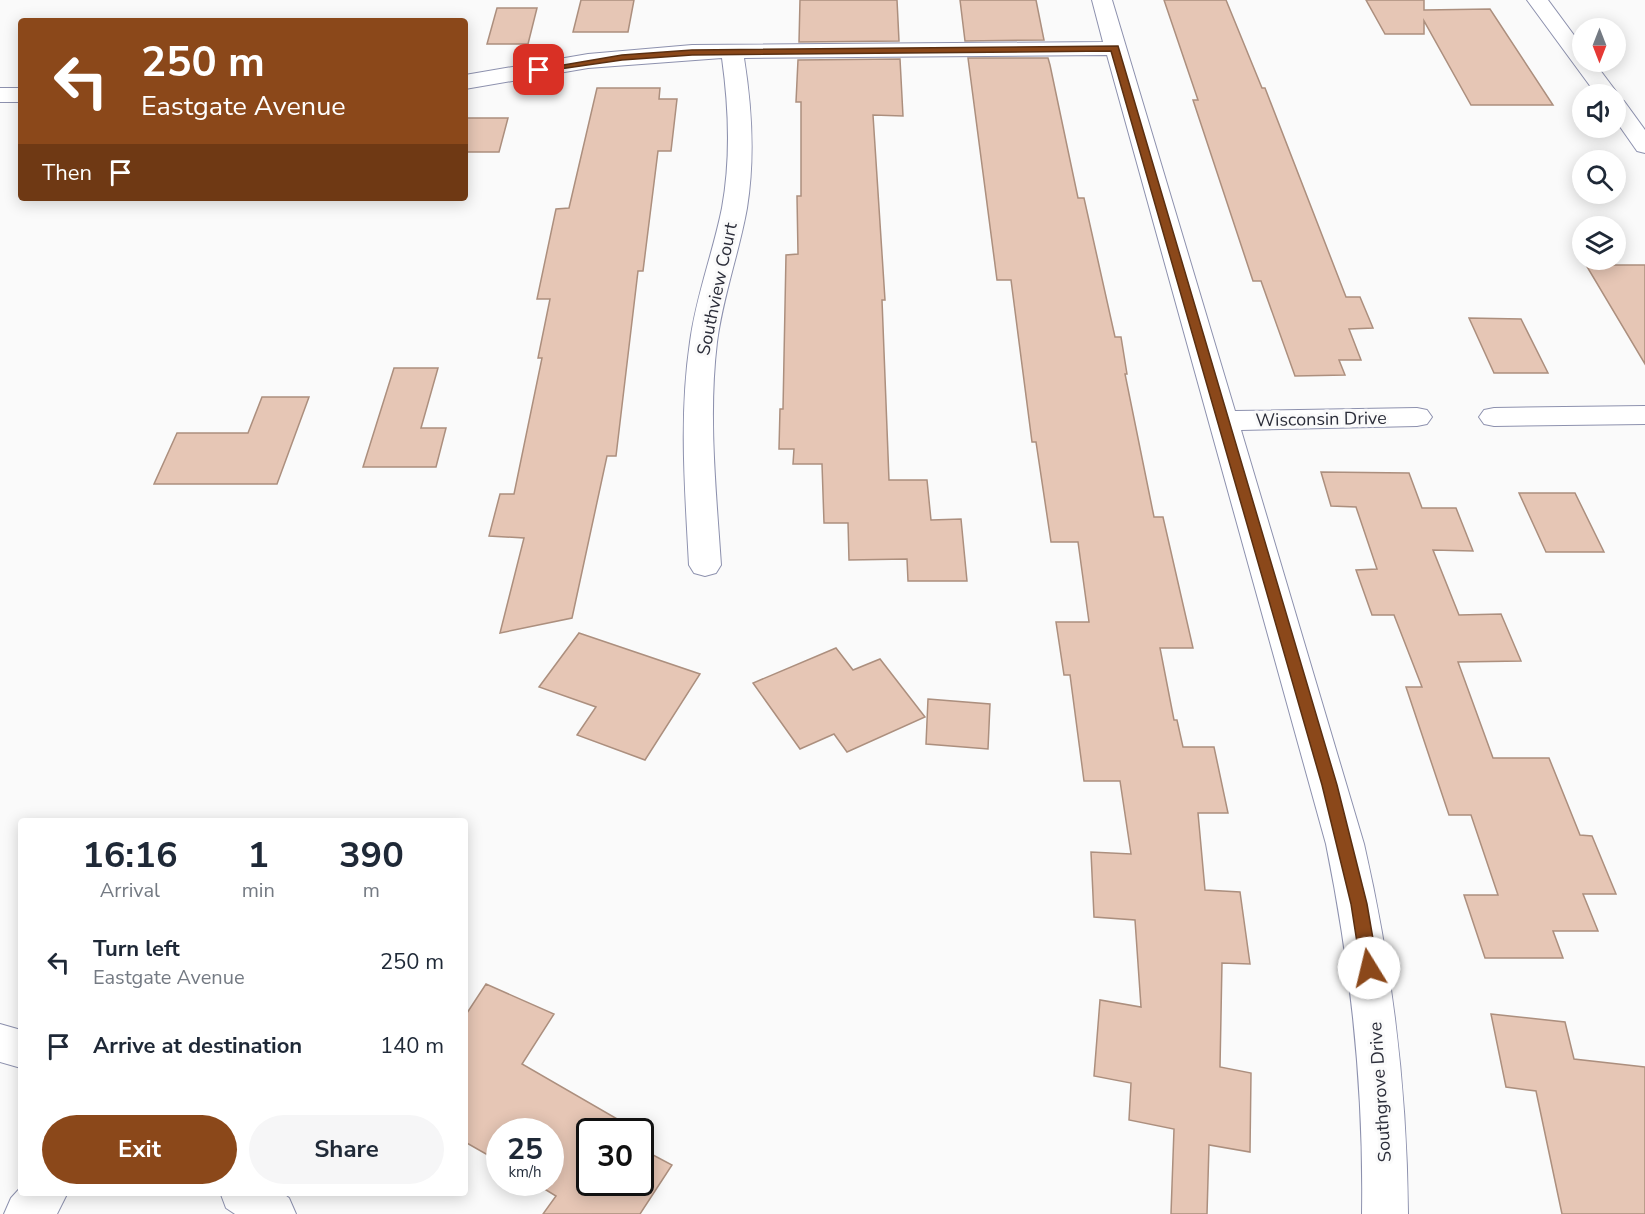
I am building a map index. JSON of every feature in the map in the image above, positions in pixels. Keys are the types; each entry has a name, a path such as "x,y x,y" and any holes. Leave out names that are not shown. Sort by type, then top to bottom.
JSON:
{"street":[{"name":"Southgrove Drive","path":"1102,0 1114,48 1329,785 1359,904 1377,1035 1383,1117 1385,1214"},
{"path":"1537,0 1600,84"},
{"path":"468,82 622,57 732,51 1114,48"},
{"name":"Southview Court","path":"705,565 698,410 704,339 734,209 740,163 741,117 732,51"},
{"path":"0,95 18,95"},
{"path":"1626,120 1645,146"},
{"path":"1494,417 1645,415"},
{"name":"Wisconsin Drive","path":"1224,421 1417,417"},
{"path":"0,1042 18,1048"},
{"path":"27,1214 42,1196"},
{"path":"248,1196 273,1214"}],"building":[{"path":"581,0 634,0 628,32 573,32"},
{"path":"800,0 897,0 899,41 799,42"},
{"path":"960,0 1036,0 1044,40 965,41"},
{"path":"1164,0 1226,0 1262,88 1265,88 1346,297 1360,297 1373,328 1349,329 1361,360 1339,360 1345,375 1295,376 1261,281 1253,281 1193,100 1198,100"},
{"path":"1366,0 1424,0 1424,10 1490,9 1553,105 1471,105 1424,21 1424,34 1385,34"},
{"path":"497,8 537,8 528,44 487,44"},
{"path":"968,58 1048,58 1078,198 1084,198 1115,337 1121,337 1127,374 1125,374 1154,517 1163,517 1193,648 1160,648 1174,720 1177,720 1183,747 1214,747 1228,813 1198,813 1205,890 1240,892 1250,964 1222,963 1220,1067 1251,1073 1250,1152 1209,1145 1207,1214 1171,1214 1174,1129 1129,1120 1131,1083 1094,1076 1100,1000 1141,1007 1135,920 1094,917 1091,852 1131,854 1120,781 1084,781 1070,675 1064,675 1056,622 1089,622 1078,542 1051,542 1036,442 1032,442 1011,280 997,280"},
{"path":"900,59 903,116 873,115 885,300 882,300 889,480 927,480 931,520 961,519 967,581 908,581 907,559 849,560 848,523 824,523 822,464 793,464 794,449 779,449 780,409 783,409 786,255 798,254 797,196 801,196 801,102 796,102 798,60"},
{"path":"597,88 660,88 659,99 677,99 671,151 658,151 643,271 638,271 616,456 607,456 572,618 500,633 524,538 489,536 500,494 514,494 542,358 538,358 550,299 537,299 556,209 569,208"},
{"path":"468,118 508,118 499,152 468,152"},
{"path":"1626,265 1645,265 1645,364 1589,270 1626,270"},
{"path":"1469,318 1521,319 1548,373 1494,373"},
{"path":"394,368 438,368 421,428 446,428 436,467 363,467"},
{"path":"262,397 309,397 277,484 154,484 177,433 248,433"},
{"path":"1321,472 1409,473 1422,508 1456,508 1473,551 1433,550 1459,615 1501,614 1521,661 1458,662 1493,758 1549,758 1580,835 1592,836 1616,894 1583,894 1598,931 1553,931 1563,958 1485,958 1464,895 1498,895 1471,815 1449,815 1406,687 1422,687 1394,615 1372,615 1356,570 1377,569 1356,507 1331,506"},
{"path":"1519,493 1575,493 1604,552 1546,552"},
{"path":"579,633 700,674 645,760 577,735 596,707 539,687"},
{"path":"836,648 853,670 880,659 925,717 847,752 834,734 800,749 753,683"},
{"path":"928,699 990,704 988,749 926,744"},
{"path":"486,984 554,1014 522,1064 615,1118 576,1118 576,1196 652,1196 640,1214 543,1214 556,1196 564,1196 564,1118 486,1118 486,1154 468,1144 468,1011"},
{"path":"1491,1014 1565,1022 1574,1059 1645,1067 1645,1214 1562,1214 1536,1091 1506,1087"},
{"path":"654,1155 672,1165 654,1193"}],"route":[{"path":"539,70 622,57 692,52 1114,48 1329,785 1359,904 1369,968"}]}
